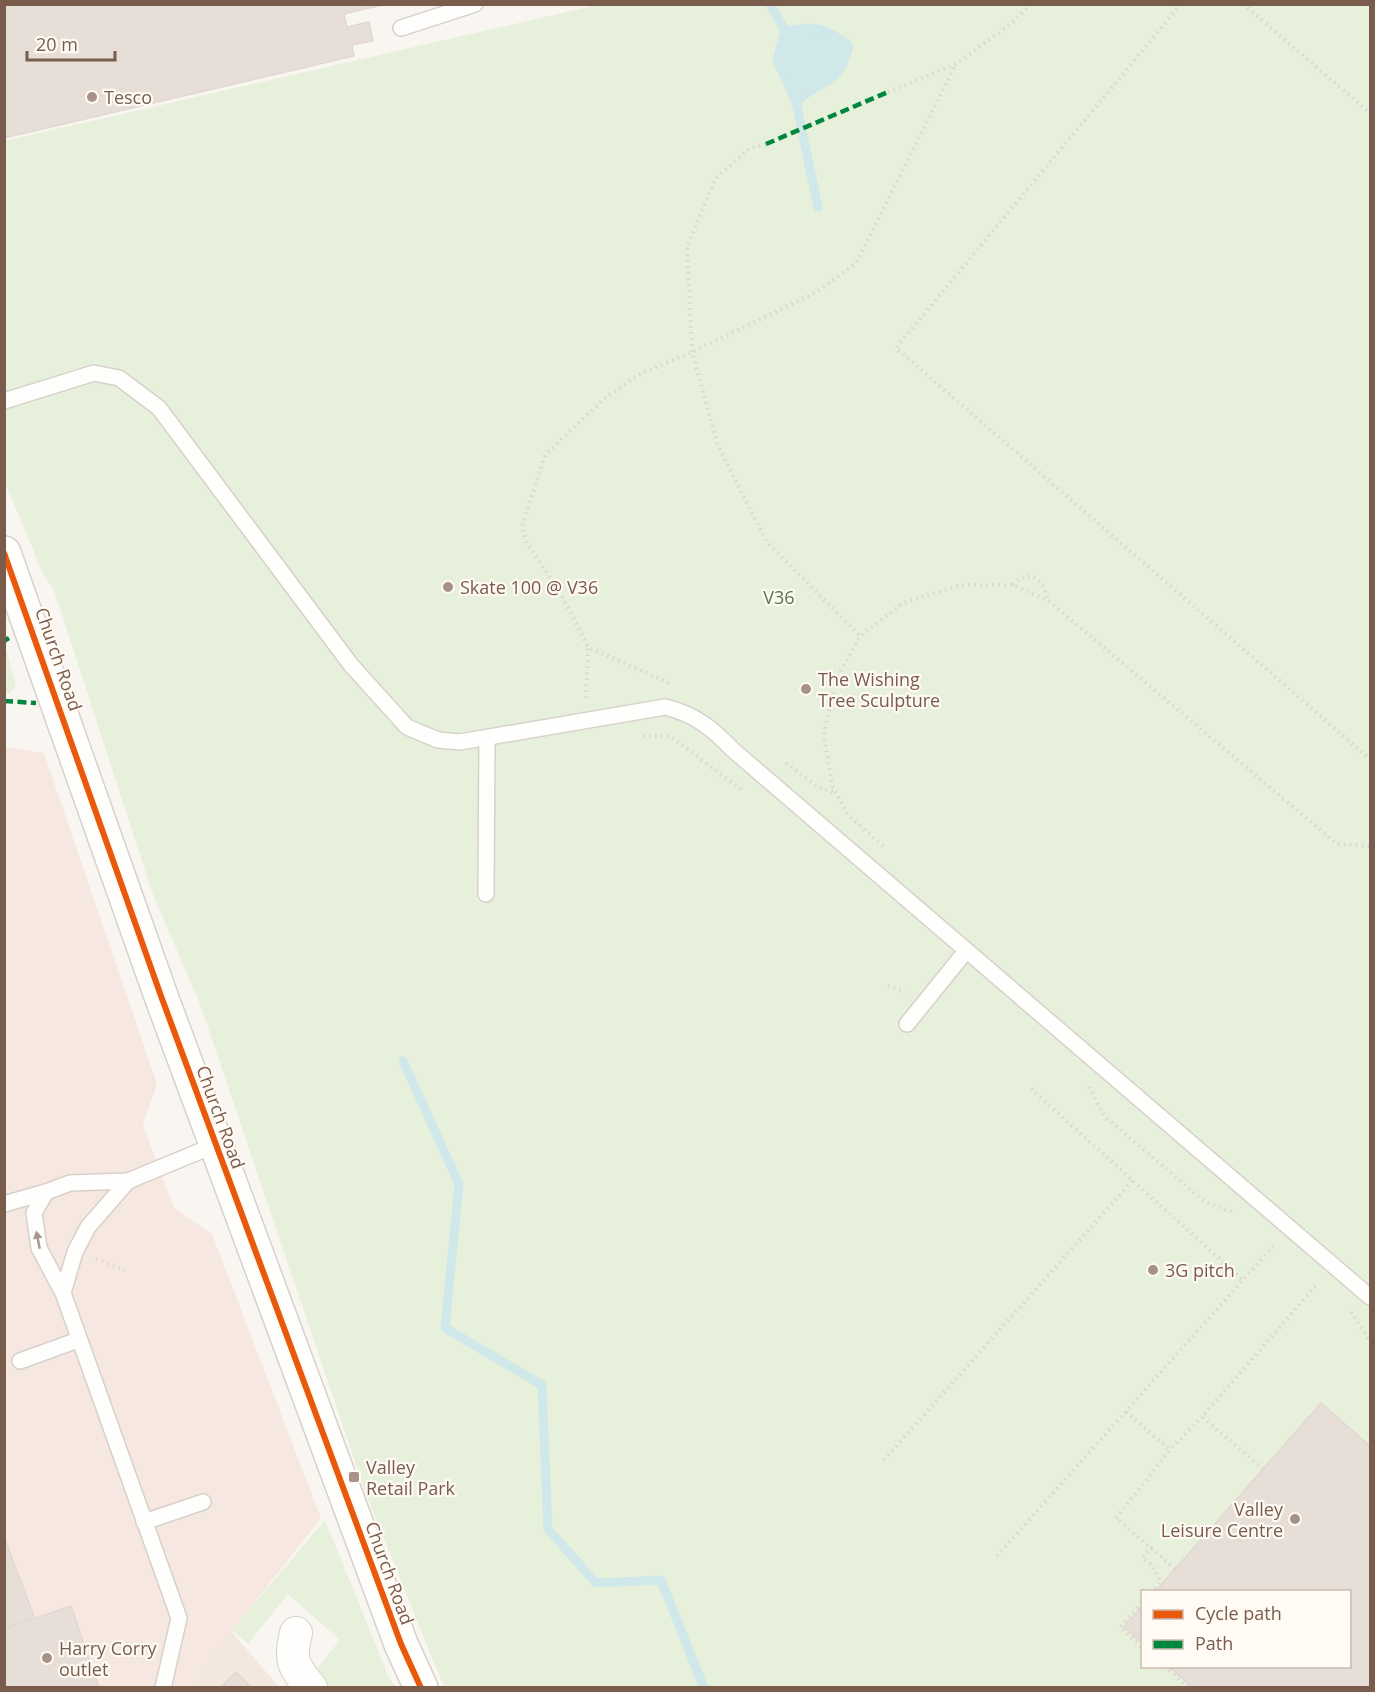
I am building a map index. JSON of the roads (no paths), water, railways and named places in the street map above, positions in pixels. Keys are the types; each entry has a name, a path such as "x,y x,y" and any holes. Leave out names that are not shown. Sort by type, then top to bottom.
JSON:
{"street":[{"name":"Church Road","path":"4,552 215,1145 401,1644 421,1688"},
{"path":"296,1633 291,1652 295,1668 310,1688"}],"lane":[{"path":"401,28 475,4"},
{"path":"4,401 94,373 119,378 159,408 351,665 407,727 438,740 460,742 665,707 684,711 710,727 750,765 1371,1297"},
{"path":"486,894 487,738"},
{"path":"907,1024 966,951"},
{"path":"4,1204 70,1183 128,1181 215,1145"},
{"path":"63,1293 75,1252 88,1227 128,1181"},
{"path":"46,1192 34,1213 39,1248 63,1293 179,1618 163,1688"},
{"path":"20,1361 78,1340"},
{"path":"144,1522 202,1502"}],"water":[{"path":"806,27 839,39 848,51 841,68 828,81 812,90 794,94 777,60 785,31"}],"waterway":[{"path":"770,4 785,31 777,60 796,102 818,207"},
{"path":"785,31 804,28 819,29 849,46 845,59 835,75 796,102"},
{"path":"403,1061 459,1184 445,1328 542,1385 548,1529 596,1583 661,1580 704,1688"}],"place":[{"name":"Tesco","path":"92,97"},
{"name":"Skate 100 @ V36","path":"448,587"},
{"name":"The Wishing Tree Sculpture","path":"806,689"},
{"name":"3G pitch","path":"1153,1270"},
{"name":"Valley Retail Park","path":"354,1477"},
{"name":"Valley Leisure Centre","path":"1295,1519"},
{"name":"Harry Corry outlet","path":"47,1658"}],"park label":[{"name":"V36","path":"779,597"}]}
